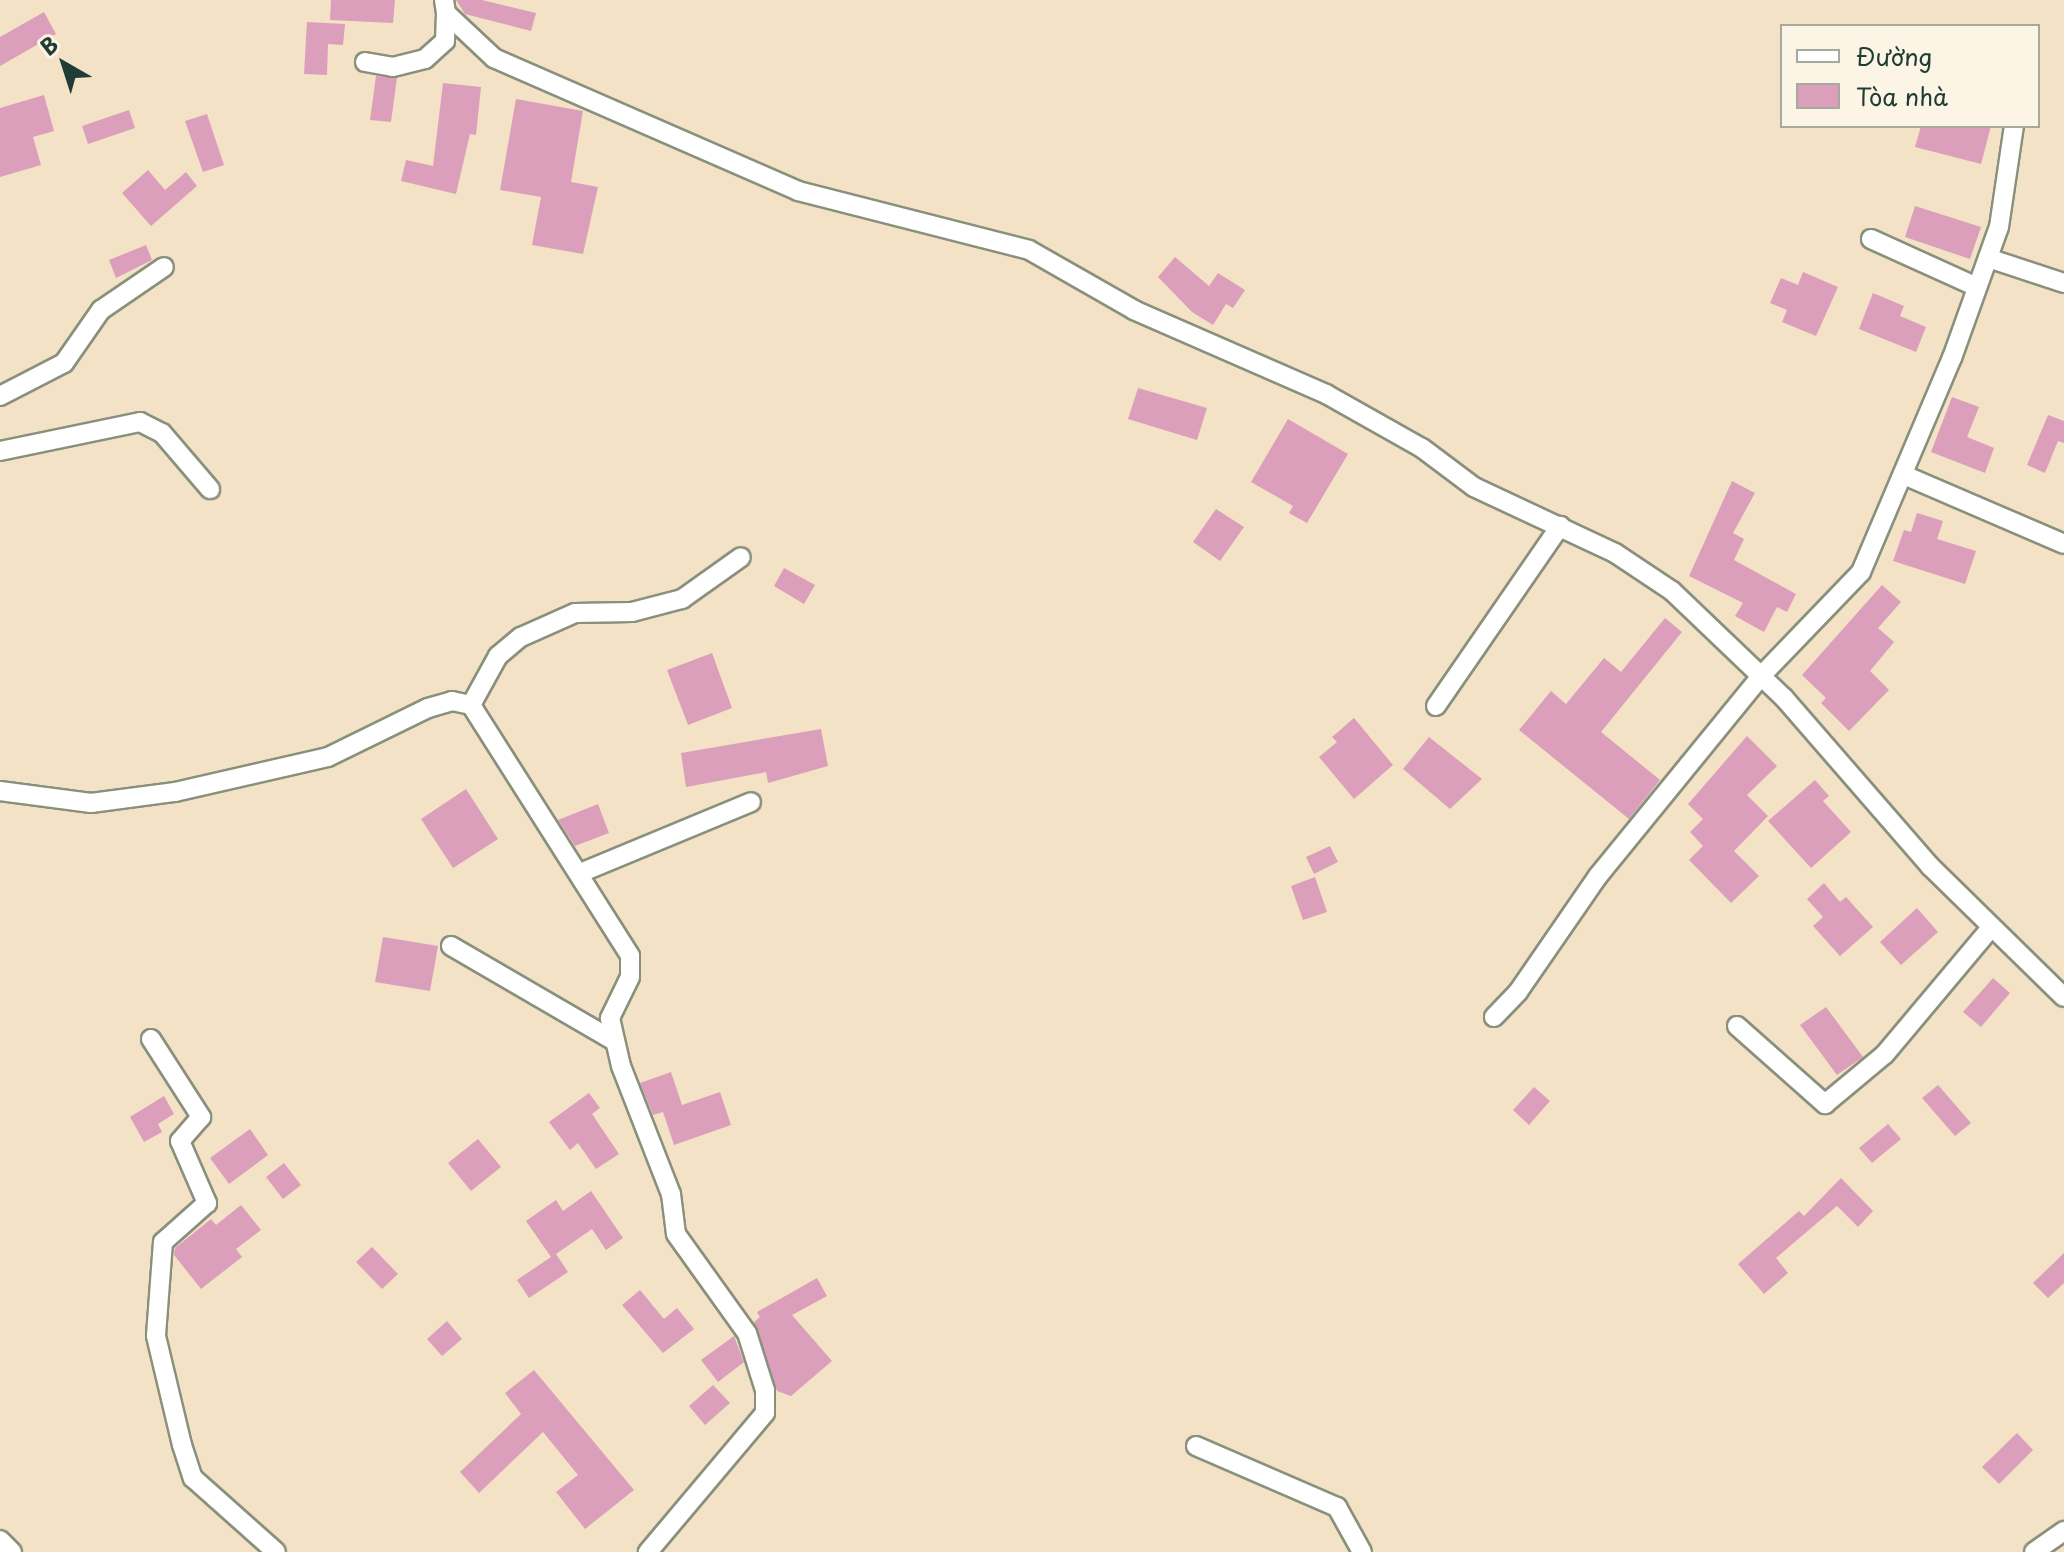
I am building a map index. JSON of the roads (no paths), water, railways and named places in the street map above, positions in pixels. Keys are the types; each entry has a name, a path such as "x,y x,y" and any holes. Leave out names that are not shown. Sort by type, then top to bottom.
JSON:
{"street":[{"path":"365,62 393,67 425,59 445,41 445,7"},
{"path":"445,7 494,58 798,191 1029,250 1134,310 1326,394 1422,448 1474,487 1615,553 1672,591 1761,676 1990,929 2064,997"},
{"path":"1494,1017 1518,992 1598,876 1761,676 1861,572 1904,475 1999,227 2014,128"},
{"path":"1871,239 1977,287"},
{"path":"1988,258 2064,283"},
{"path":"0,396 64,363 101,310 164,267"},
{"path":"0,451 140,422 162,433 210,489"},
{"path":"1904,475 2064,544"},
{"path":"1436,706 1560,526"},
{"path":"471,705 498,656 521,637 575,613 632,612 682,599 741,557"},
{"path":"0,791 91,803 175,792 328,757 428,708 452,701 471,705 630,956 630,977 610,1018 614,1041 671,1194 676,1234 747,1333 765,1390 765,1413 648,1552"},
{"path":"580,873 751,802"},
{"path":"1737,1026 1825,1104 1885,1054 1990,929"},
{"path":"451,946 614,1041"},
{"path":"151,1039 201,1117 180,1141 207,1203 163,1242 156,1336 182,1445 193,1478 276,1552"},
{"path":"1196,1446 1337,1507 1362,1552"},
{"path":"2034,1552 2064,1531"},
{"path":"0,1540 12,1552"}]}
